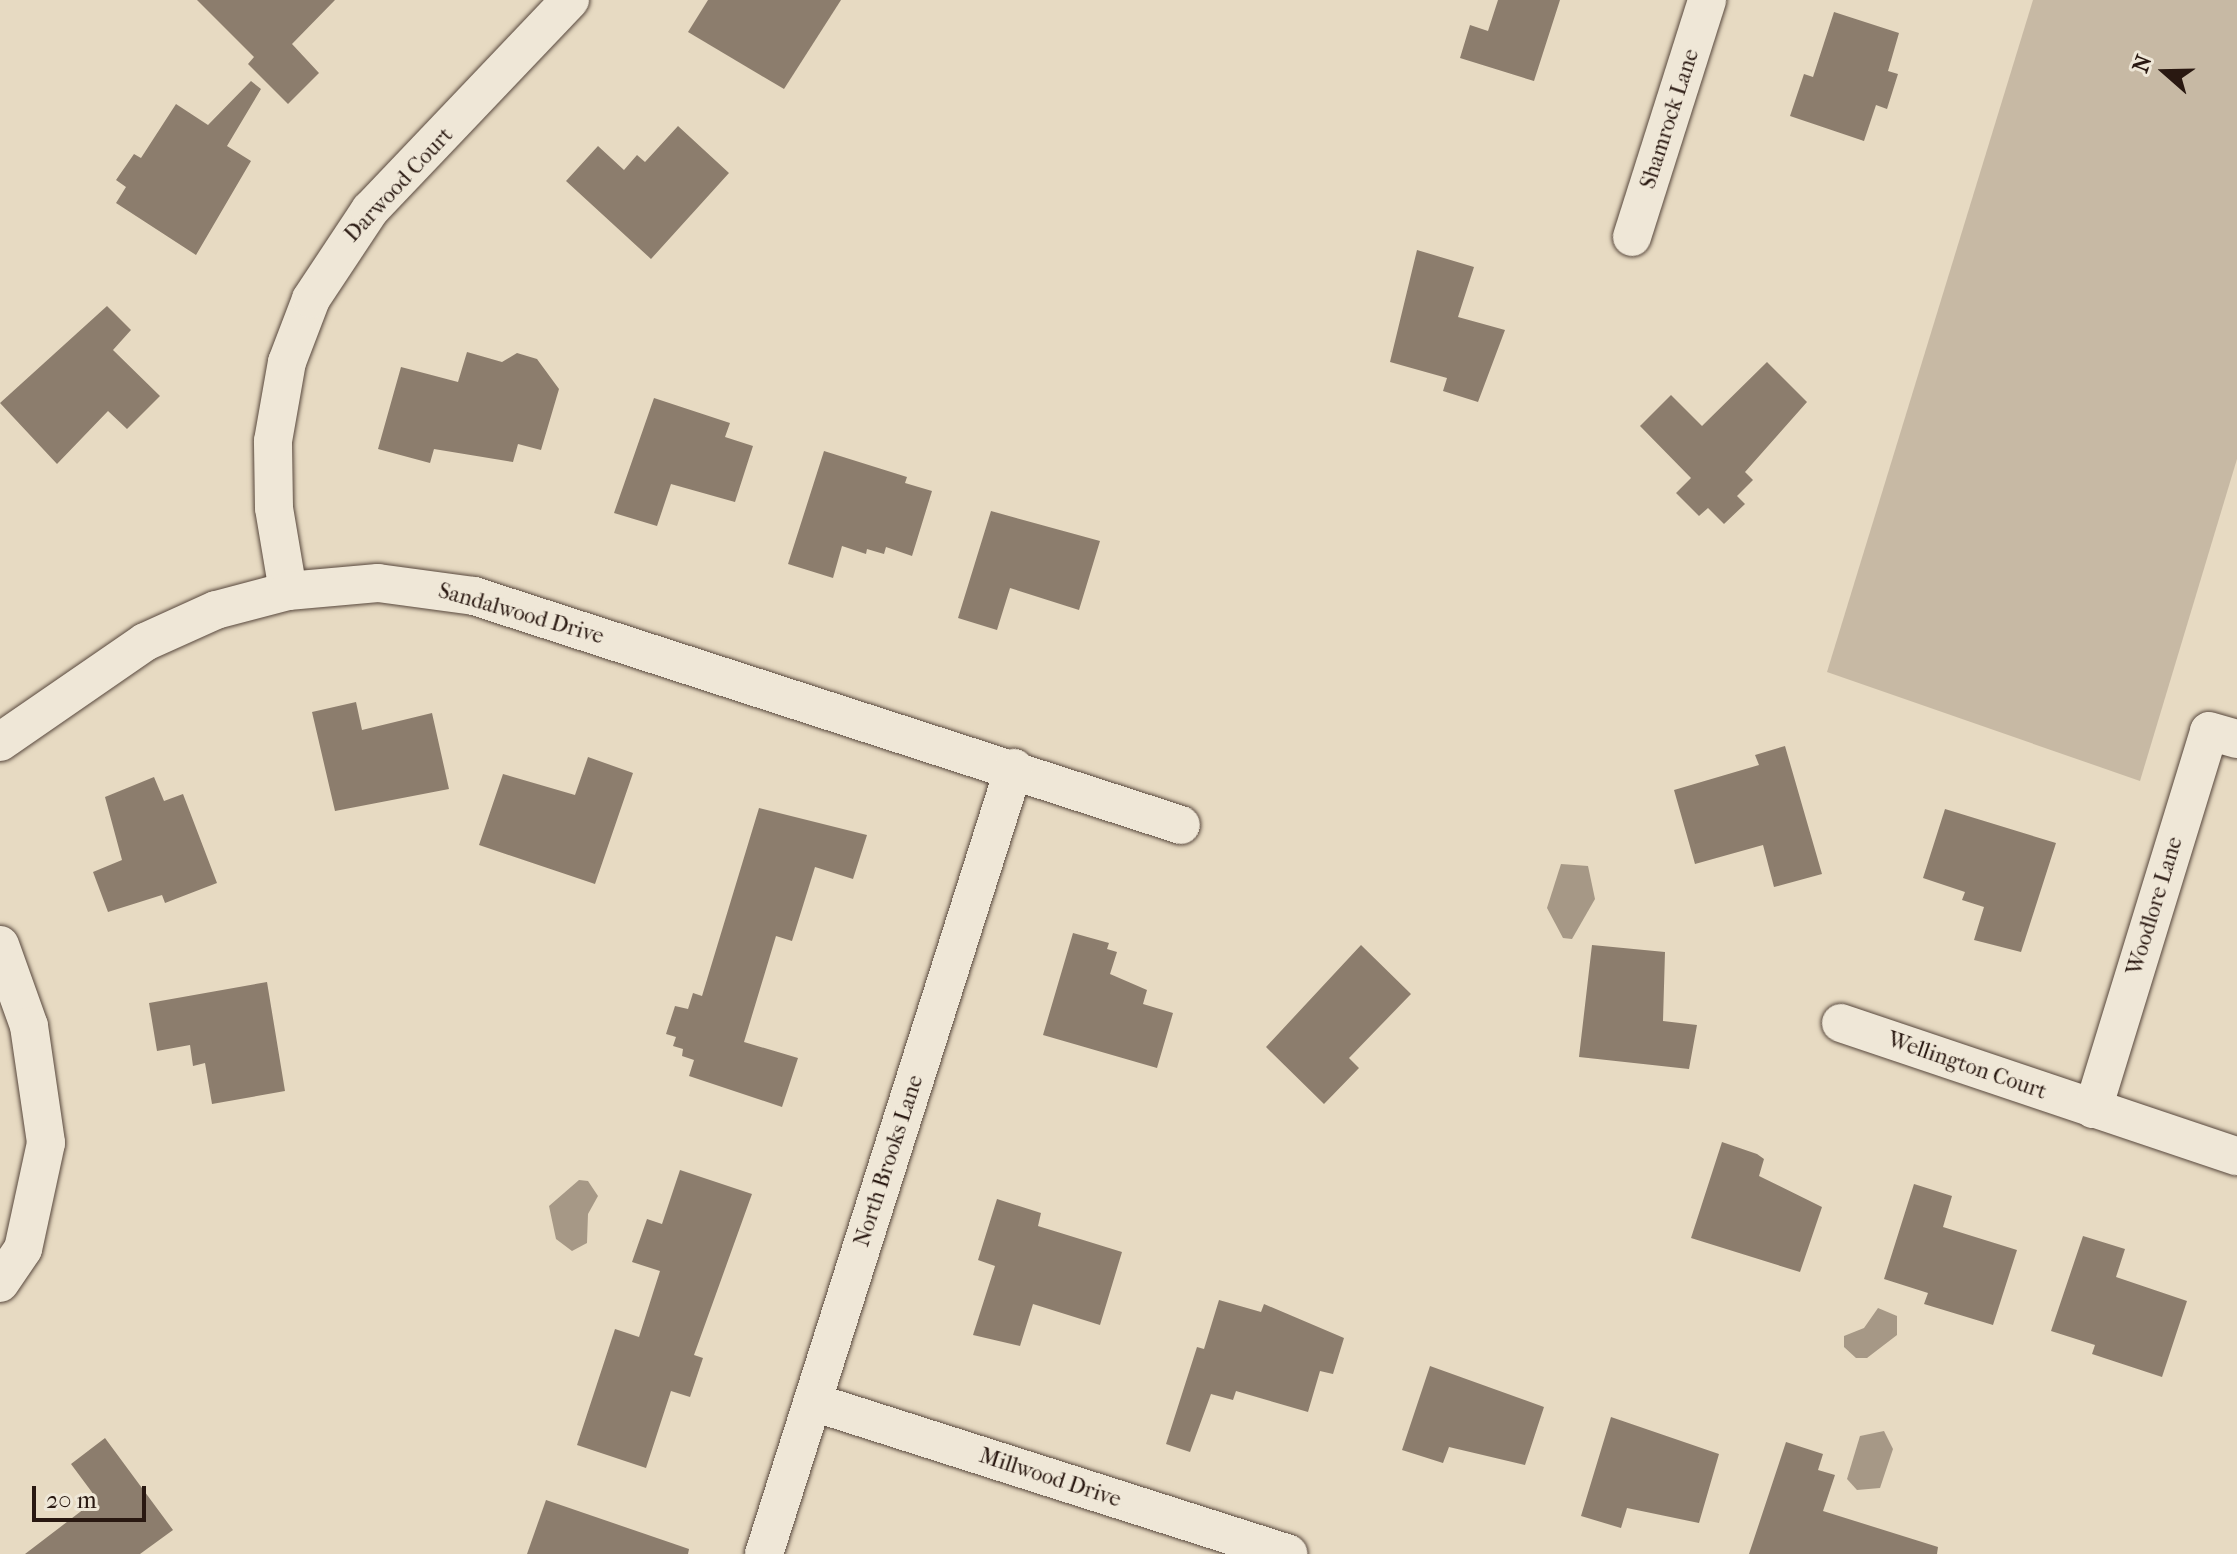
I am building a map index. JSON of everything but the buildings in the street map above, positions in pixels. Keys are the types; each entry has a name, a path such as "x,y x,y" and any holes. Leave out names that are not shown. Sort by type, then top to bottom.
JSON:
{"street":[{"name":"Darwood Court","path":"288,591 274,508 273,441 287,362 311,299 370,210 570,0"},
{"name":"Shamrock Lane","path":"1632,237 1707,0"},
{"name":"Sandalwood Drive","path":"0,742 145,642 216,610 288,591 378,583 474,596 1014,768 1181,825"},
{"name":"Woodlore Lane","path":"2093,1109 2209,731 2237,739"},
{"name":"North Brooks Lane","path":"764,1554 1014,768"},
{"path":"0,945 29,1026 46,1143 23,1249 0,1283"},
{"name":"Wellington Court","path":"1841,1023 2237,1156"},
{"name":"Millwood Drive","path":"813,1402 1288,1554"}],"shaded area":[{"path":"2033,0 2237,0 2237,459 2140,781 1827,672"},
{"path":"1561,864 1588,866 1595,899 1572,939 1563,938 1547,908"},
{"path":"579,1180 588,1181 598,1196 588,1214 587,1243 572,1251 556,1239 549,1206"},
{"path":"1878,1308 1897,1316 1897,1335 1867,1358 1856,1358 1844,1347 1844,1336 1864,1328"},
{"path":"1884,1431 1893,1449 1880,1488 1857,1490 1847,1479 1860,1436"}]}
